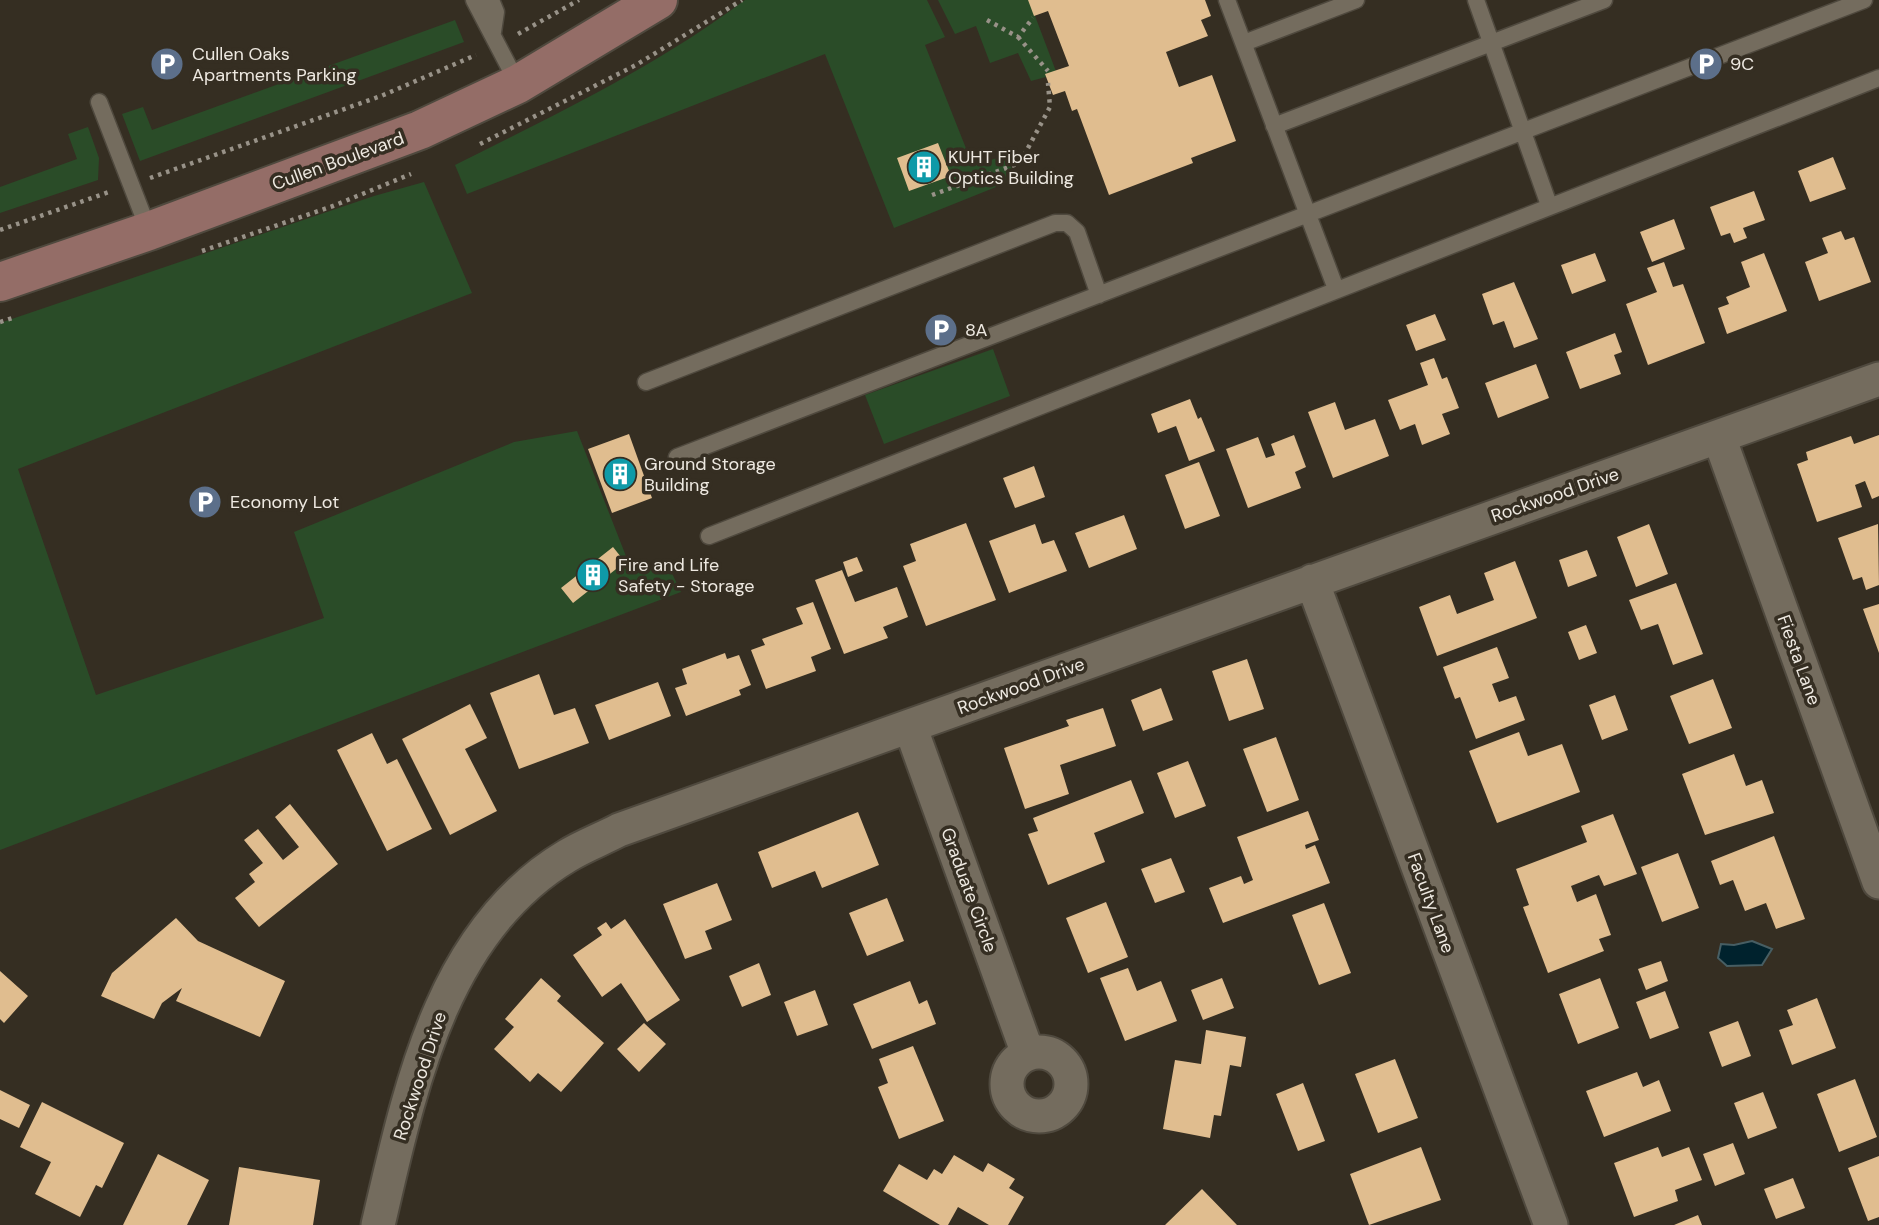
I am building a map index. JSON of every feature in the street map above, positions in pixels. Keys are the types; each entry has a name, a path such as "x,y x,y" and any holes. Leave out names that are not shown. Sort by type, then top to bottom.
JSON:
{"street":[{"name":"Cullen Boulevard","path":"0,282 149,231 420,130 518,84 658,0"},
{"name":"Rockwood Drive","path":"378,1225 403,1119 446,996 476,946 515,897 566,857 619,830 1879,379"},
{"name":"Fiesta Lane","path":"1719,437 1879,882"},
{"name":"Faculty Lane","path":"1312,581 1551,1225"},
{"name":"Graduate Circle","path":"910,726 1028,1054"}],"lane":[{"path":"474,0 518,84"},
{"path":"491,0 496,12 493,32"},
{"path":"1227,0 1336,289"},
{"path":"1244,43 1356,0"},
{"path":"1476,0 1549,205"},
{"path":"1274,125 1604,0"},
{"path":"677,457 1864,0"},
{"path":"709,536 1879,78"},
{"path":"99,102 149,231"},
{"path":"646,382 1055,223 1067,223 1077,232 1099,295"}],"path":[{"path":"530,28 579,0"},
{"path":"475,146 636,65 742,0"},
{"path":"1018,37 1033,18"},
{"path":"987,20 1018,37 1048,71"},
{"path":"156,176 381,96 470,58"},
{"path":"932,195 1020,163 1050,107 1048,83"},
{"path":"0,230 95,196"}],"green space":[{"path":"745,0 927,0 945,37 925,45 973,166 1006,155 1016,179 894,228 825,54 467,194 455,165 640,68"},
{"path":"938,0 1029,0 1057,74 1031,81 1018,53 990,63 976,26 955,34"},
{"path":"455,20 464,42 140,161 122,114 143,107 152,130"},
{"path":"88,127 99,158 98,180 0,213 0,187 77,159 68,134"},
{"path":"424,182 472,293 18,469 96,695 324,618 294,532 514,442 577,431 633,574 667,563 681,592 0,850 0,323 374,196"},
{"path":"993,349 1010,396 884,444 865,395"}],"water":[{"path":"1752,941 1772,949 1762,965 1727,966 1718,958 1721,944 1734,945"}],"building":[{"path":"1028,0 1205,0 1211,16 1201,20 1208,36 1166,52 1179,87 1212,75 1236,141 1191,158 1193,163 1109,195 1077,109 1072,111 1065,91 1053,95 1045,74 1069,66 1048,11 1034,16"},
{"name":"KUHT Fiber Optics Building","path":"938,143 951,176 909,191 897,158"},
{"path":"1833,157 1846,189 1810,202 1798,171"},
{"path":"1754,191 1765,220 1743,228 1747,238 1734,243 1730,233 1721,236 1710,207"},
{"path":"1674,219 1685,249 1652,262 1640,232"},
{"path":"1841,231 1845,240 1854,237 1871,282 1819,301 1805,262 1828,253 1822,238"},
{"path":"1595,253 1606,281 1572,294 1561,265"},
{"path":"1764,253 1787,311 1727,334 1718,308 1729,304 1726,297 1750,287 1741,262"},
{"path":"1664,262 1673,287 1683,284 1705,343 1648,365 1626,304 1657,292 1647,268"},
{"path":"1514,282 1538,339 1514,348 1504,321 1493,325 1482,294"},
{"path":"1435,314 1446,340 1416,351 1406,325"},
{"path":"1615,333 1622,352 1614,355 1621,374 1580,389 1566,352"},
{"path":"1434,358 1442,379 1447,377 1459,408 1442,414 1450,434 1422,445 1415,424 1400,430 1388,400 1428,385 1420,363"},
{"path":"1536,364 1549,398 1498,418 1485,383"},
{"path":"1190,399 1198,419 1201,417 1215,451 1189,461 1176,426 1158,433 1151,414"},
{"path":"1335,402 1345,430 1375,419 1389,456 1333,478 1308,412"},
{"name":"Ground Storage Building","path":"629,434 652,498 612,513 588,449"},
{"path":"1294,435 1306,467 1295,472 1301,488 1248,508 1226,449 1258,437 1266,458 1275,455 1271,444"},
{"path":"1879,435 1879,496 1872,499 1865,481 1855,485 1862,507 1817,522 1797,464 1808,460 1806,452 1851,436 1854,444"},
{"path":"1199,462 1220,516 1185,529 1165,475"},
{"path":"1034,466 1045,497 1015,508 1003,478"},
{"path":"1124,515 1137,549 1089,568 1075,533"},
{"path":"966,523 996,600 926,626 903,566 916,561 910,544"},
{"path":"1035,524 1042,544 1054,540 1067,571 1009,593 989,541"},
{"path":"1649,524 1668,574 1636,587 1617,537"},
{"path":"1878,524 1879,585 1866,590 1862,577 1853,580 1838,538"},
{"name":"Fire and Life Safety - Storage","path":"613,547 625,562 573,603 561,588"},
{"path":"1587,550 1597,576 1568,587 1559,560"},
{"path":"857,557 863,571 848,577 843,562"},
{"path":"1515,561 1537,618 1437,656 1419,607 1450,595 1457,614 1494,600 1484,573"},
{"path":"842,570 855,602 897,587 908,617 883,627 888,638 844,654 815,580"},
{"path":"1676,583 1703,654 1673,665 1658,624 1641,630 1629,600"},
{"path":"813,602 831,649 811,657 816,671 766,689 751,650 765,645 762,639 803,624 796,608"},
{"path":"1879,604 1879,653 1863,609"},
{"path":"1586,625 1597,653 1579,660 1568,632"},
{"path":"1497,647 1509,678 1492,684 1499,702 1516,696 1525,720 1476,739 1460,697 1455,699 1443,667"},
{"path":"725,653 727,659 739,655 751,685 739,690 741,695 686,716 675,688 687,684 682,669"},
{"path":"1247,659 1264,709 1229,721 1212,671"},
{"path":"539,674 554,715 575,708 589,743 519,769 490,693"},
{"path":"1713,679 1732,728 1689,744 1670,696"},
{"path":"658,682 671,716 609,740 595,705"},
{"path":"1161,688 1173,720 1143,731 1131,700"},
{"path":"1615,695 1628,730 1602,740 1589,705"},
{"path":"470,704 487,738 465,749 497,811 450,835 402,739"},
{"path":"1103,708 1116,746 1060,765 1069,794 1025,809 1004,748 1069,726 1066,720"},
{"path":"1519,732 1528,756 1562,744 1580,792 1497,823 1469,751"},
{"path":"372,733 387,764 397,759 432,829 387,851 337,750"},
{"path":"1276,737 1299,800 1267,812 1243,749"},
{"path":"1734,754 1746,786 1762,780 1774,813 1705,835 1682,774"},
{"path":"1188,761 1206,806 1175,818 1157,773"},
{"path":"1131,780 1144,813 1094,833 1105,862 1048,885 1028,834 1038,831 1033,818"},
{"path":"290,804 338,864 259,927 235,898 255,882 249,874 263,863 244,840 258,829 283,860 299,847 275,817"},
{"path":"1308,811 1319,840 1305,845 1306,849 1315,845 1330,883 1223,923 1209,888 1241,876 1244,884 1253,880 1237,837"},
{"path":"858,812 879,865 822,888 815,871 772,888 758,852"},
{"path":"1613,814 1637,874 1604,886 1599,875 1571,886 1577,902 1596,894 1611,935 1599,939 1604,951 1548,973 1523,907 1529,905 1516,869 1587,842 1581,826"},
{"path":"1774,836 1805,919 1776,929 1766,903 1745,911 1733,880 1720,885 1711,861"},
{"path":"1678,853 1699,908 1662,922 1641,867"},
{"path":"1171,858 1185,892 1155,903 1141,869"},
{"path":"717,883 732,920 705,931 712,949 685,959 663,904"},
{"path":"887,898 904,941 867,956 849,913"},
{"path":"1106,902 1128,957 1088,973 1066,918"},
{"path":"1324,903 1351,973 1319,985 1292,915"},
{"path":"176,918 198,941 285,981 260,1037 176,1001 182,988 162,1003 154,1019 101,996 112,973"},
{"path":"625,919 680,1000 647,1022 621,983 602,997 573,955 602,935 597,928 606,922 611,929"},
{"path":"1661,961 1668,981 1646,990 1638,969"},
{"path":"759,963 771,995 742,1007 729,976"},
{"path":"1128,968 1137,991 1161,981 1177,1021 1125,1041 1100,978"},
{"path":"0,971 28,996 4,1023 0,1019"},
{"path":"541,978 561,996 557,1001 604,1043 561,1092 538,1073 530,1082 494,1049 514,1027 505,1019"},
{"path":"1222,978 1234,1008 1203,1020 1191,990"},
{"path":"1600,978 1619,1028 1578,1044 1559,994"},
{"path":"910,981 919,1004 927,1000 936,1024 872,1049 853,1004"},
{"path":"815,990 828,1025 797,1036 784,1002"},
{"path":"1665,991 1679,1028 1650,1039 1636,1002"},
{"path":"1817,998 1836,1048 1792,1065 1779,1030 1793,1025 1787,1010"},
{"path":"1738,1021 1751,1056 1722,1067 1709,1032"},
{"path":"644,1023 666,1044 639,1072 617,1049"},
{"path":"1206,1030 1246,1037 1241,1067 1230,1065 1221,1116 1214,1115 1210,1138 1163,1129 1175,1060 1201,1064"},
{"path":"913,1046 944,1121 899,1139 878,1087 888,1083 879,1059"},
{"path":"1395,1059 1418,1118 1378,1133 1355,1074"},
{"path":"1637,1072 1643,1087 1659,1080 1671,1111 1604,1137 1586,1091"},
{"path":"1855,1079 1877,1137 1839,1152 1817,1094"},
{"path":"1303,1083 1325,1141 1298,1151 1276,1094"},
{"path":"0,1090 30,1105 19,1128 0,1119"},
{"path":"1763,1092 1777,1128 1748,1139 1734,1103"},
{"path":"42,1102 124,1143 102,1188 96,1185 80,1217 35,1194 51,1162 20,1147"},
{"path":"1733,1143 1745,1174 1715,1186 1703,1154"},
{"path":"1421,1147 1441,1200 1369,1225 1350,1174"},
{"path":"1658,1147 1662,1157 1689,1147 1702,1180 1675,1190 1678,1201 1634,1217 1614,1163"},
{"path":"158,1154 209,1180 187,1225 123,1225"},
{"path":"954,1155 983,1172 988,1163 1015,1179 1009,1188 1024,1197 1008,1225 989,1225 958,1207 948,1225 940,1225 883,1191 899,1164 927,1180 934,1169 942,1174"},
{"path":"1879,1156 1879,1217 1868,1221 1848,1168"},
{"path":"239,1167 320,1180 313,1225 229,1225"},
{"path":"1793,1178 1805,1208 1776,1219 1764,1189"},
{"path":"1202,1189 1237,1225 1165,1225"},
{"path":"1698,1215 1702,1225 1674,1225"}],"place":[{"name":"Cullen Oaks Apartments Parking","path":"167,64"},
{"name":"9C","path":"1706,64"},
{"name":"KUHT Fiber Optics Building","path":"924,167"},
{"name":"8A","path":"941,330"},
{"name":"Ground Storage Building","path":"620,474"},
{"name":"Economy Lot","path":"205,502"},
{"name":"Fire and Life Safety - Storage","path":"593,575"}]}
